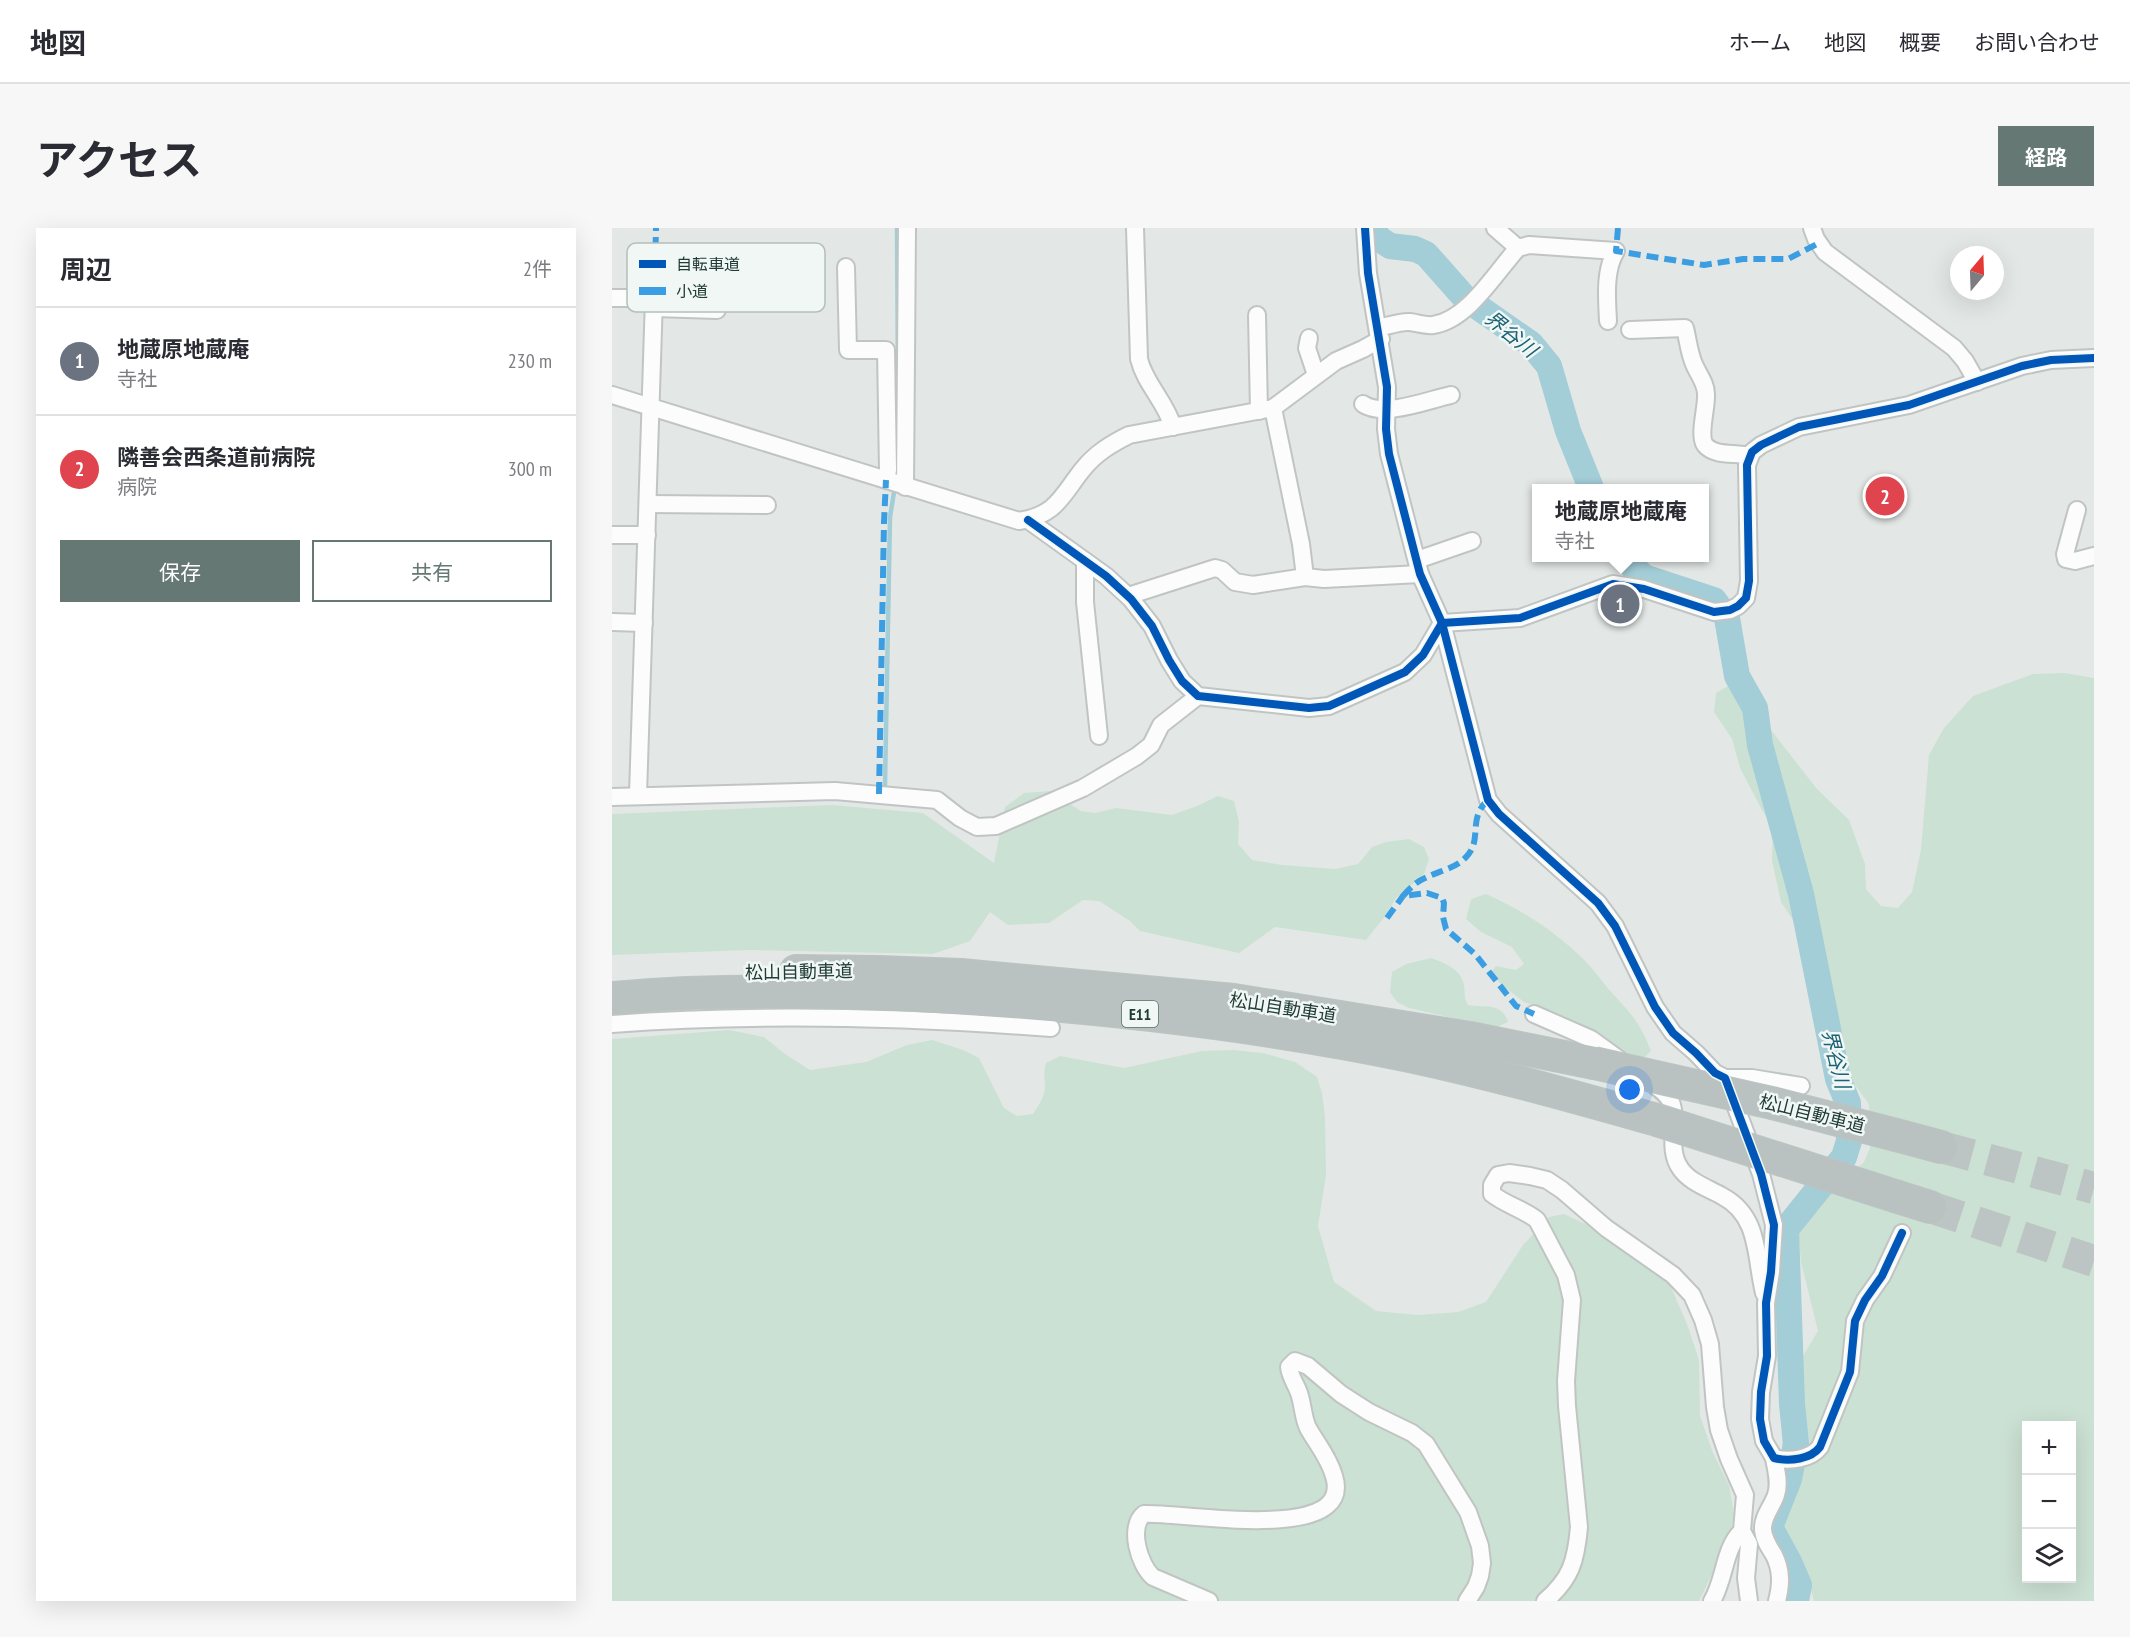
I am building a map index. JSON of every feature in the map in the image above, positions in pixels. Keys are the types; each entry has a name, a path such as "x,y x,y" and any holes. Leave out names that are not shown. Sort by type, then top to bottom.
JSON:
{"highway":[{"name":"松山自動車道","path":"612,977 811,971 880,972 961,975 1234,1000 1470,1038 1594,1063 1772,1103 1941,1147"},
{"name":"松山自動車道","path":"612,998 746,991 884,994 1025,1002 1233,1026 1410,1056 1499,1076 1657,1120 1930,1207"}],"street":[{"path":"896,483 906,228"},
{"path":"1135,228 1139,359 1142,371 1170,415 1173,426"},
{"path":"1365,228 1368,273 1380,333 1387,387 1386,429 1389,454 1418,567 1442,623 1482,779 1492,806 1598,903 1615,926 1655,1007 1672,1033 1715,1073 1725,1078 1752,1078 1801,1086"},
{"path":"1495,228 1518,248"},
{"path":"1812,228 1825,252 1954,348 1965,361 1977,382"},
{"path":"612,395 1019,521 1028,520 1053,508 1061,501 1083,468 1099,452 1129,435 1266,409 1343,356 1363,349 1380,333 1409,321 1419,325 1446,322 1471,303 1518,248 1529,245 1616,251 1611,259 1607,284 1608,321"},
{"path":"846,267 848,350 886,350 888,470 896,483"},
{"path":"612,298 627,300"},
{"path":"638,795 654,312"},
{"path":"1257,315 1266,409 1301,544 1305,577"},
{"path":"1630,330 1685,328 1693,363 1707,392 1702,435 1705,444 1713,451 1729,454 1741,453 1749,456"},
{"path":"1309,338 1307,348 1316,375"},
{"path":"1442,623 1520,618 1613,584 1644,589 1714,612 1730,610 1746,598 1749,581 1747,465 1749,456 1761,445 1799,427 1908,405 2022,366 2041,362 2094,358"},
{"path":"1363,404 1369,408 1387,410 1451,395"},
{"path":"648,504 767,505"},
{"path":"2077,510 2065,554 2066,559 2075,561 2094,556"},
{"path":"1028,520 1106,576 1128,596 1152,626 1182,681 1198,696 1309,708 1329,706 1405,672 1423,655 1442,623"},
{"path":"612,535 647,535"},
{"path":"1128,596 1215,568 1222,570 1235,582 1253,585 1305,577 1324,579 1418,567 1472,541"},
{"path":"1085,561 1085,602 1099,736"},
{"path":"612,622 644,623"},
{"path":"612,797 835,791 937,800 960,818 977,827 996,826 1083,788 1137,756 1151,745 1161,725 1198,696"},
{"path":"1534,1014 1591,1039 1666,1094 1672,1104 1674,1154 1680,1168 1692,1180 1731,1200 1746,1215 1754,1234 1766,1303 1767,1356 1761,1392 1760,1419 1764,1441 1777,1458 1776,1495 1767,1511 1762,1527 1765,1539 1780,1568 1780,1583 1776,1601"},
{"path":"612,1024 676,1019 776,1017 974,1022 1052,1028"},
{"path":"1725,1078 1761,1174 1774,1225 1771,1272 1766,1303"},
{"path":"1545,1601 1559,1589 1570,1571 1577,1548 1579,1527 1566,1381 1572,1300 1566,1275 1537,1220 1530,1214 1502,1202 1492,1194 1492,1185 1497,1174 1509,1173 1547,1180 1606,1228 1673,1275 1692,1295 1710,1344 1719,1430 1745,1495 1742,1531 1749,1544 1746,1578 1749,1601"},
{"path":"1777,1458 1808,1457 1815,1454 1821,1447 1850,1372 1855,1321 1864,1300 1882,1276 1902,1233"},
{"path":"1209,1601 1153,1577 1147,1572 1138,1552 1140,1518 1144,1514 1153,1513 1239,1521 1313,1514 1327,1508 1332,1501 1336,1485 1327,1458 1306,1423 1299,1392 1289,1367 1295,1361 1308,1366 1341,1394 1369,1412 1412,1433 1426,1444 1468,1512 1480,1546 1482,1563 1480,1576 1467,1601"},
{"path":"1712,1601 1735,1538 1742,1531"}],"green space":[{"path":"2064,673 2094,678 2094,1601 1814,1601 1807,1575 1791,1551 1781,1529 1783,1389 1818,1331 1801,1262 1798,1228 1826,1197 1864,1162 1870,1148 1869,1104 1846,1073 1819,945 1795,923 1781,902 1772,861 1773,827 1740,768 1732,739 1714,712 1716,693 1728,686 1739,689 1817,789 1849,820 1865,864 1866,889 1881,906 1898,908 1912,892 1921,850 1929,755 1944,728 1973,696 2033,674"},
{"path":"1050,791 1081,811 1095,813 1116,808 1172,815 1218,796 1234,801 1239,822 1238,844 1252,860 1335,869 1358,864 1372,847 1386,842 1409,839 1424,847 1429,859 1424,874 1396,898 1366,940 1275,927 1239,953 1140,931 1130,921 1099,901 1083,900 1049,923 1008,925 990,912 970,941 933,954 749,950 612,955 612,814 832,805 923,813 994,863 1005,807 1024,793"},
{"path":"1486,894 1547,928 1588,964 1639,1026 1651,1051 1643,1059 1619,1050 1587,1029 1558,1014 1524,1002 1502,985 1491,973 1496,966 1516,970 1524,964 1512,947 1481,932 1466,919 1471,899"},
{"path":"1431,958 1447,965 1460,975 1468,1005 1487,1006 1502,1011 1508,1022 1495,1028 1409,1008 1397,1002 1390,992 1392,972 1406,964"},
{"path":"729,1030 764,1037 810,1070 866,1062 907,1045 932,1040 979,1058 1004,1108 1017,1116 1033,1114 1042,1100 1046,1063 1060,1056 1124,1068 1202,1051 1233,1050 1263,1053 1295,1062 1317,1077 1322,1093 1325,1116 1326,1175 1318,1226 1334,1282 1376,1311 1418,1315 1458,1312 1486,1302 1523,1245 1549,1217 1564,1214 1592,1227 1670,1285 1699,1360 1700,1416 1713,1453 1729,1485 1734,1515 1729,1539 1699,1601 612,1601 612,1039"}],"waterway":[{"path":"897,228 898,375"},
{"name":"界谷川","path":"1374,228 1378,238 1390,246 1415,249 1426,254 1465,298 1531,344 1549,366 1568,431 1589,484"},
{"path":"885,785 890,517 895,486"},
{"name":"界谷川","path":"1629,562 1644,577 1714,600 1727,618 1737,676 1755,708 1760,745 1801,894 1838,1079 1848,1103 1849,1141 1844,1157 1786,1229 1792,1404 1796,1444 1789,1479 1770,1527 1799,1585 1796,1601"}],"tunnel":[{"path":"1941,1147 2094,1188"},
{"path":"1930,1207 2094,1261"}],"marked path":[{"path":"656,228 656,243"},
{"path":"1618,228 1616,251 1704,265 1743,259 1788,259 1819,243"},
{"path":"879,794 886,480"},
{"path":"1488,800 1478,814 1474,842 1467,856 1453,866 1419,881 1403,896 1427,893 1442,898 1446,929 1475,954 1516,1006 1534,1014"},
{"path":"1387,918 1403,896"}],"cycle path":[{"path":"1365,228 1368,273 1387,387 1386,429 1389,454 1420,574 1442,623 1488,800 1499,814 1598,903 1615,926 1655,1007 1673,1033 1715,1073 1725,1078 1761,1174 1774,1225 1771,1272 1766,1303 1767,1356 1761,1392 1760,1419 1764,1441 1774,1458 1787,1460 1806,1457 1820,1447 1850,1372 1855,1321 1865,1300 1882,1276 1902,1233"},
{"path":"1028,520 1106,576 1131,599 1152,626 1182,681 1198,696 1309,708 1329,706 1405,672 1423,655 1442,623 1520,618 1613,584 1644,589 1714,612 1730,610 1746,598 1749,581 1747,465 1752,452 1761,445 1799,427 1909,405 2022,366 2051,360 2094,358"}],"place":[{"name":"隣善会西条道前病院","path":"1885,496"},
{"name":"地蔵原地蔵庵","path":"1620,604"}]}
